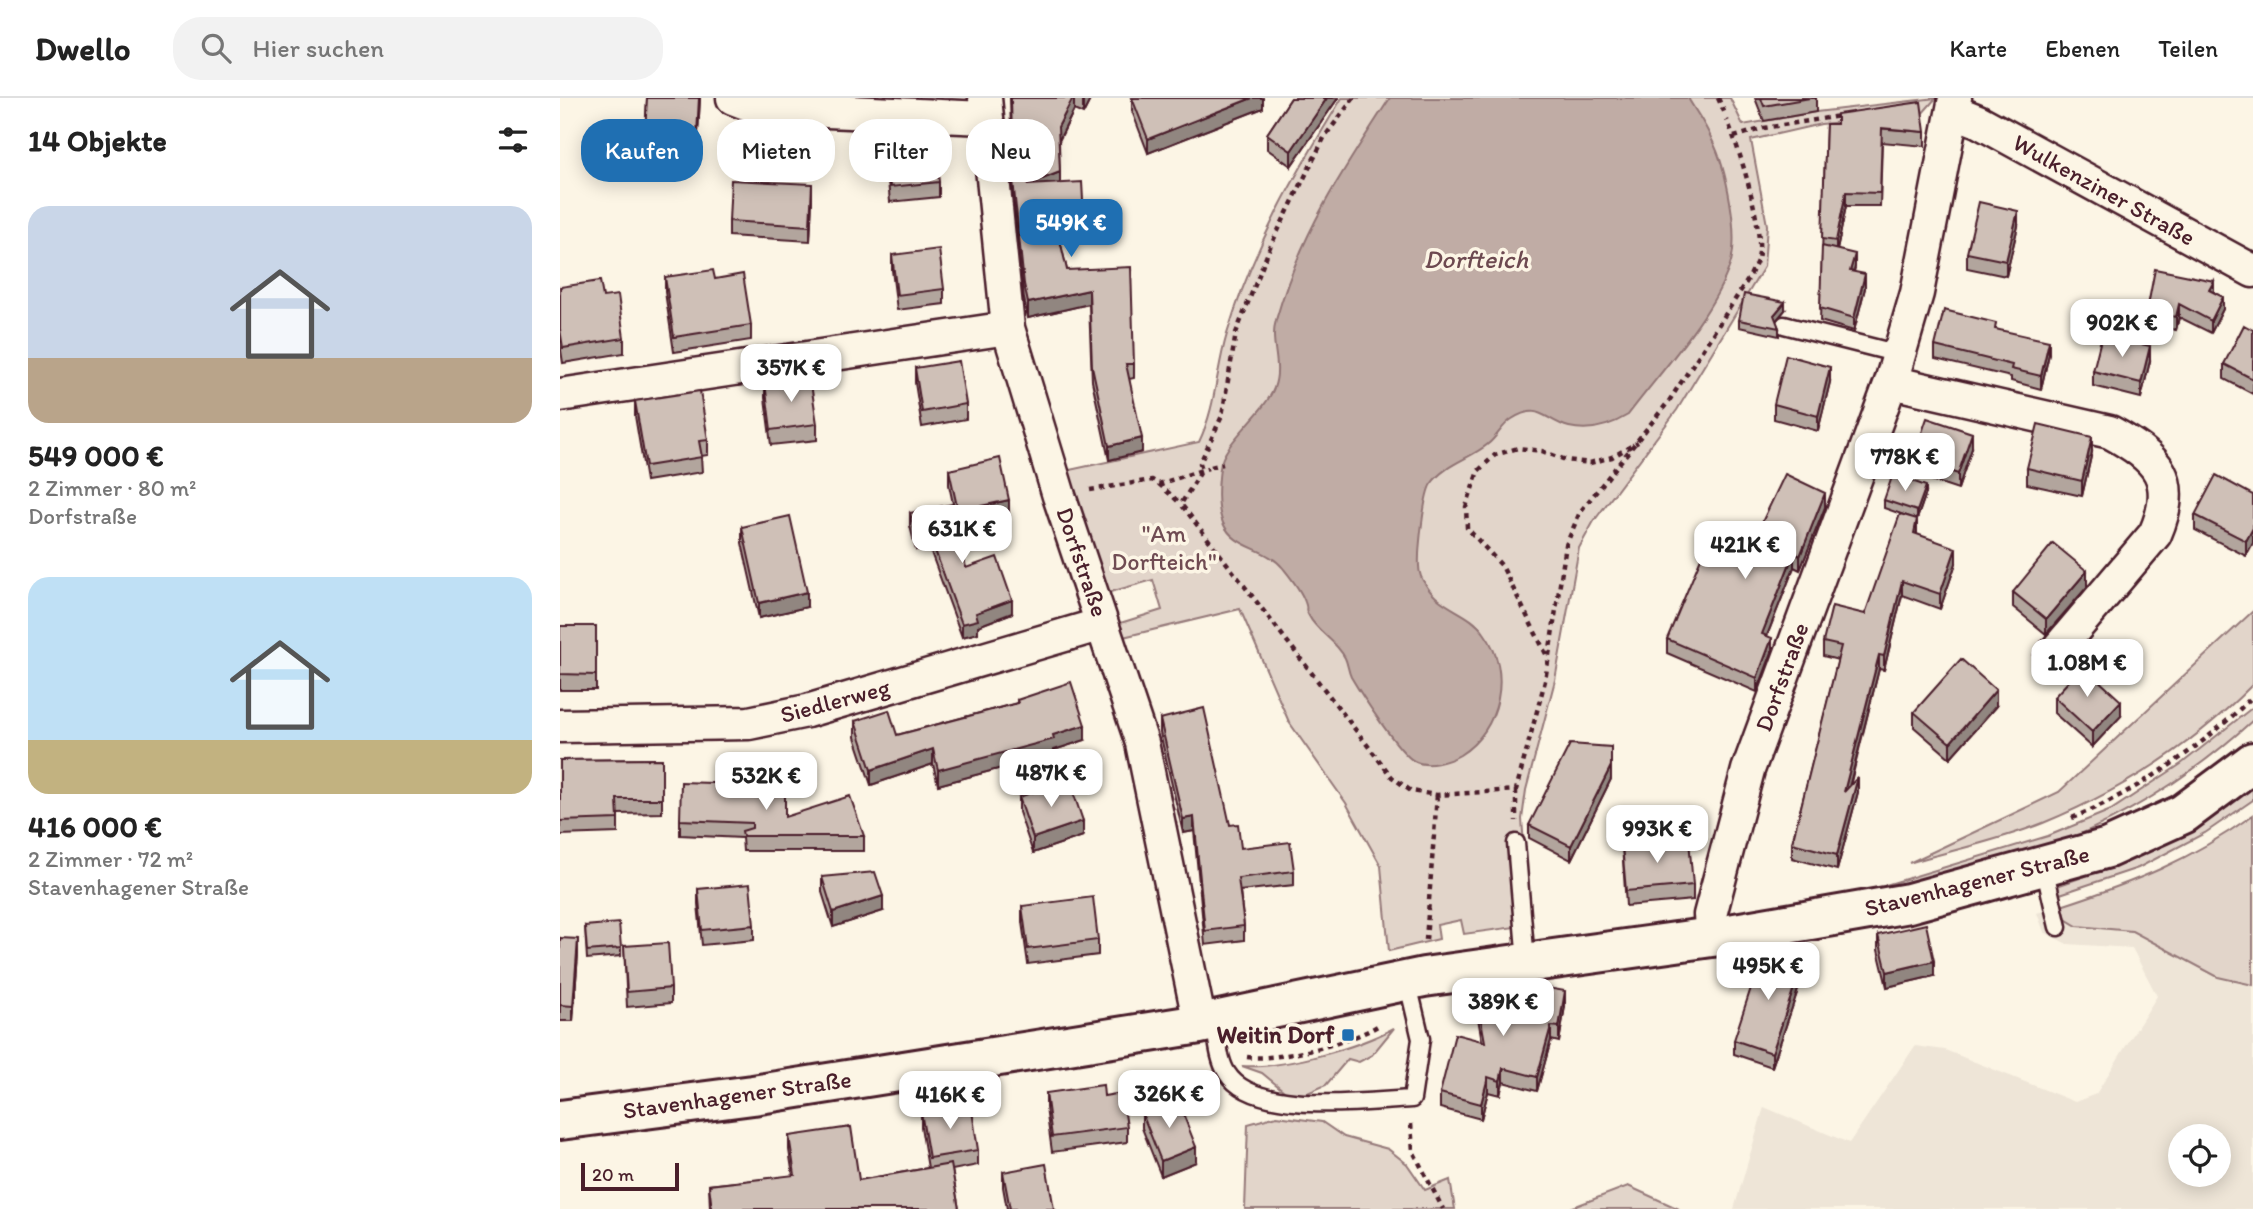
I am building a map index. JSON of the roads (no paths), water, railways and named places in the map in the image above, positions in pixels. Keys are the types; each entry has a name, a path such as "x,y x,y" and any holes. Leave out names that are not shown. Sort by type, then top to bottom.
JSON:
{"main road":[{"name":"Stavenhagener Straße","path":"560,1120 754,1095 1207,1022 1417,966 1526,962 1712,937 1909,902 2108,848 2183,814 2253,762"}],"street":[{"path":"733,98 759,108 985,108"},
{"name":"Dorfstraße","path":"1712,937 1710,915 1748,770 1895,368 1917,293 1954,105"},
{"name":"Wulkenziner Straße","path":"1954,105 1978,121 2253,271"},
{"name":"Dorfstraße","path":"985,108 1008,328 1059,496 1142,743 1207,1022"},
{"path":"560,395 1008,328"},
{"path":"1895,368 2110,432 2137,447 2158,466 2166,490 2165,510 2155,534 2052,657"},
{"name":"Siedlerweg","path":"560,726 749,723 807,711 1102,624"}],"lane":[{"path":"1784,325 1895,368"},
{"path":"1516,843 1526,962"},
{"path":"2044,867 2058,926"},
{"path":"1207,1022 1227,1073 1240,1086 1274,1100 1304,1104 1412,1099 1421,1039 1417,966"}],"water":[{"name":"Dorfteich","path":"1390,98 1688,98 1717,152 1732,219 1733,252 1722,285 1699,324 1628,415 1607,425 1585,429 1569,427 1536,412 1521,414 1508,422 1488,444 1443,471 1431,484 1421,536 1421,576 1439,600 1471,620 1484,633 1493,648 1500,682 1493,716 1485,731 1460,755 1431,764 1414,761 1399,747 1351,677 1346,660 1337,646 1312,622 1303,598 1292,580 1276,561 1242,543 1228,532 1218,503 1223,458 1274,388 1277,370 1274,329 1297,260 1324,204"}],"place":[{"name":"Weitin Dorf","path":"1348,1035"}],"park label":[{"name":"\"Am Dorfteich\"","path":"1164,548"}]}
